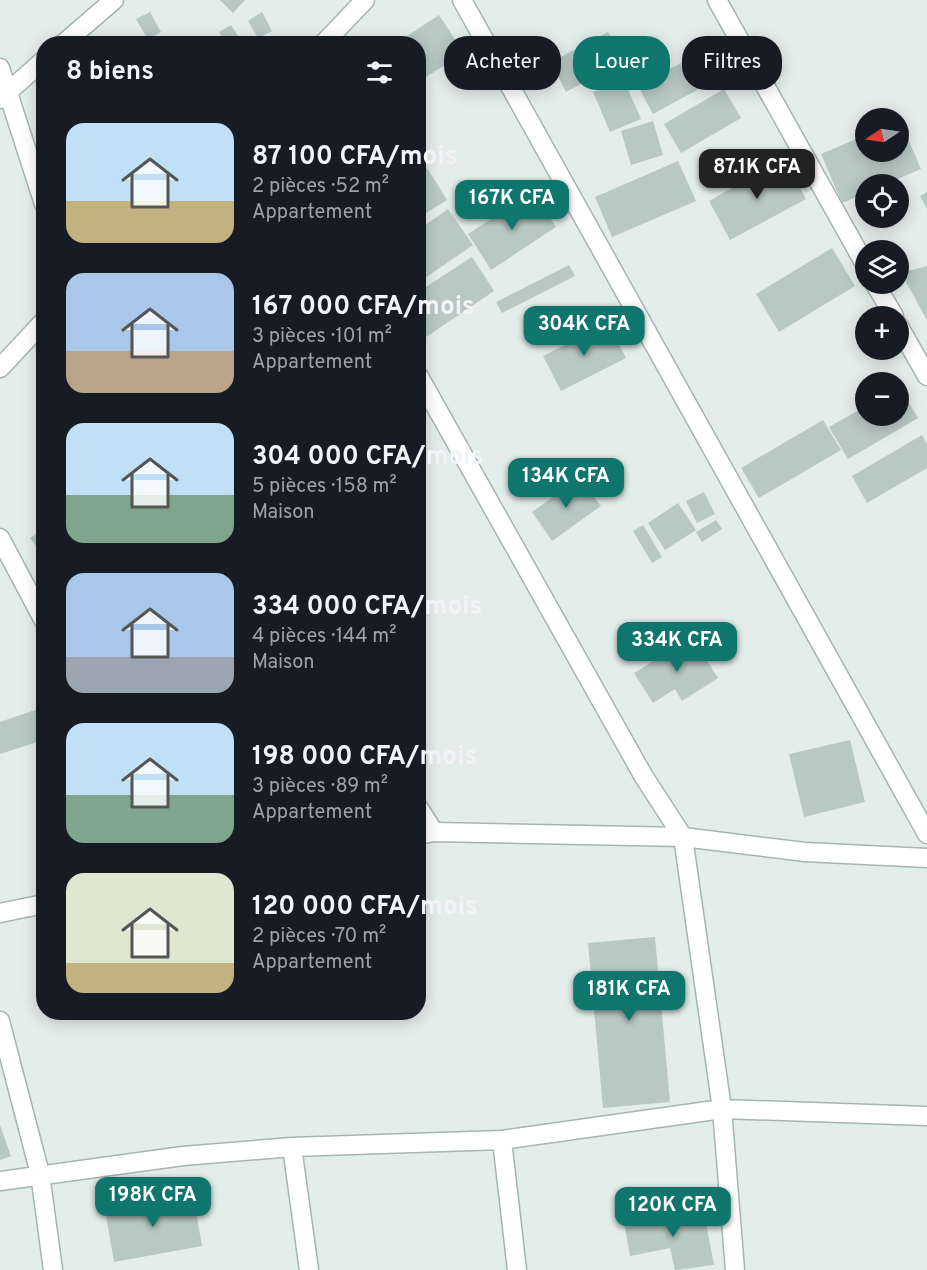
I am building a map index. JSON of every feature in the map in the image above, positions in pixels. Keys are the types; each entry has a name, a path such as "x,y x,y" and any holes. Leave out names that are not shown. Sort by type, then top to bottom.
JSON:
{"street":[{"path":"72,36 114,0"},
{"path":"331,36 365,0"},
{"path":"462,0 927,834"},
{"path":"717,0 855,246"},
{"path":"3,95 36,67"},
{"path":"0,68 3,95 36,183"},
{"path":"0,368 36,330"},
{"path":"909,344 927,376"},
{"path":"426,389 638,767 683,837 723,1109 735,1270"},
{"path":"0,538 36,606"},
{"path":"426,833 683,837 805,852 927,858"},
{"path":"0,913 36,906"},
{"path":"0,1020 40,1174 53,1270"},
{"path":"0,1181 183,1156 292,1147 502,1140 723,1109 927,1116"},
{"path":"502,1140 518,1270"},
{"path":"292,1147 309,1270"}],"building":[{"path":"220,0 245,0 233,13"},
{"path":"150,12 161,32 154,36 146,36 136,19"},
{"path":"262,12 272,31 257,36 248,21"},
{"path":"439,15 453,36 444,36 444,66 426,77 426,36 407,36"},
{"path":"231,25 238,36 221,36 219,32"},
{"path":"573,50 573,88 566,92 561,82 561,57"},
{"path":"682,62 682,90 697,90 653,114 640,90 670,90 670,69"},
{"path":"628,90 641,119 610,132 593,92"},
{"path":"722,90 725,90 741,118 681,153 664,124"},
{"path":"653,121 663,155 631,165 621,131"},
{"path":"855,140 855,162 909,162 909,141 921,169 909,174 855,174 855,198 842,203 821,154"},
{"path":"784,159 806,199 730,240 709,201"},
{"path":"678,161 696,201 612,237 595,197"},
{"path":"426,169 447,200 426,213"},
{"path":"533,191 556,227 491,270 468,234"},
{"path":"927,192 927,209 920,196"},
{"path":"448,209 473,245 426,277 426,224"},
{"path":"832,248 855,286 779,332 756,294"},
{"path":"472,257 494,291 426,337 426,287"},
{"path":"569,265 575,276 502,313 496,302"},
{"path":"927,266 927,320 909,287 909,271"},
{"path":"608,323 626,358 561,391 543,356"},
{"path":"909,403 918,418 909,423"},
{"path":"855,412 855,426 904,426 848,459 829,427"},
{"path":"823,420 841,450 759,498 741,468"},
{"path":"922,435 927,444 927,468 867,503 852,476"},
{"path":"580,478 601,506 552,541 532,512"},
{"path":"704,492 715,514 697,523 686,501"},
{"path":"678,503 696,530 665,550 648,523"},
{"path":"716,520 722,529 702,542 696,532"},
{"path":"643,525 662,557 652,563 633,531"},
{"path":"36,534 36,546 30,538"},
{"path":"692,637 718,678 682,701 675,689 653,703 634,673"},
{"path":"36,710 36,743 0,754 0,722"},
{"path":"850,740 865,802 804,817 789,754"},
{"path":"655,937 670,1102 603,1108 588,943"},
{"path":"0,1125 11,1156 0,1160"},
{"path":"193,1195 202,1246 114,1262 105,1210"},
{"path":"703,1207 714,1265 675,1270 670,1248 630,1256 624,1222"}]}
